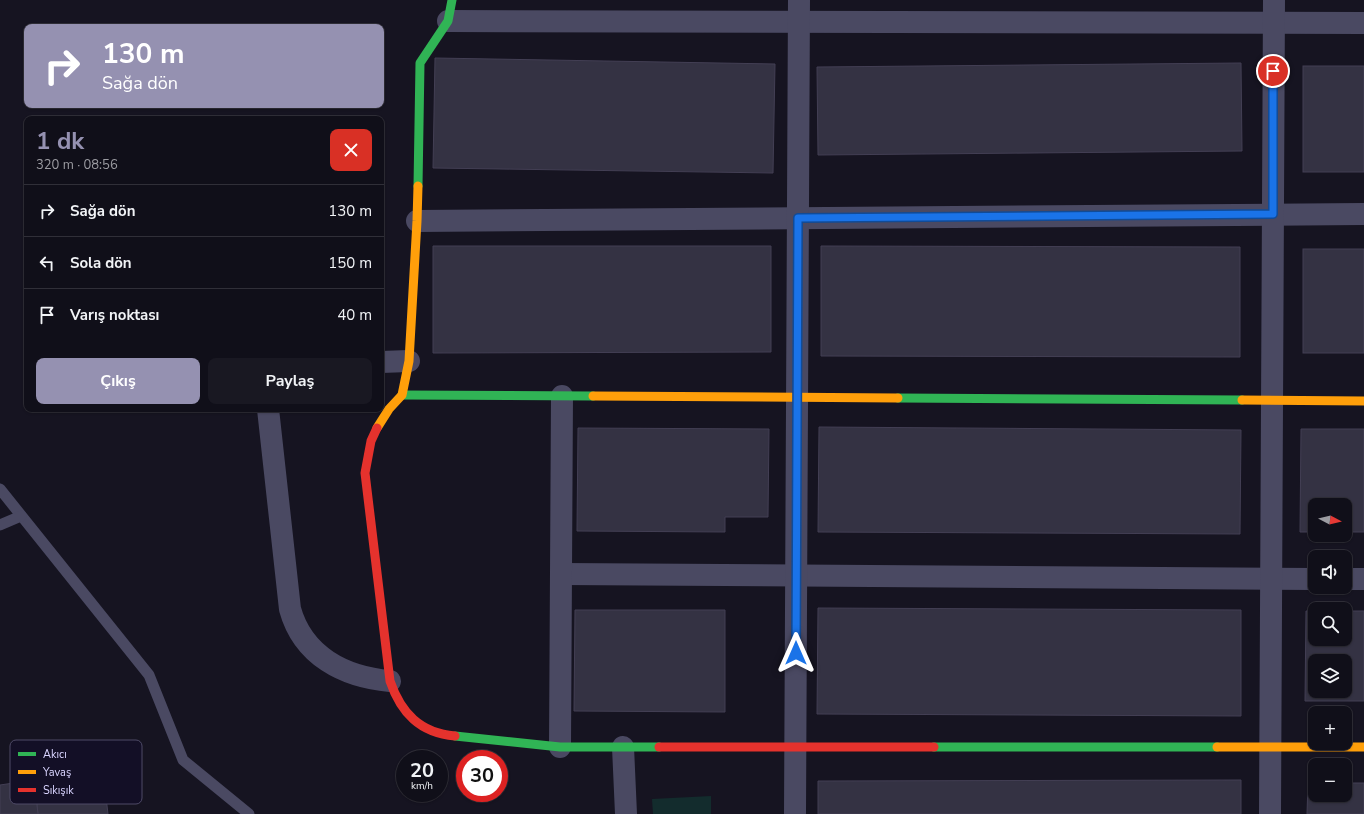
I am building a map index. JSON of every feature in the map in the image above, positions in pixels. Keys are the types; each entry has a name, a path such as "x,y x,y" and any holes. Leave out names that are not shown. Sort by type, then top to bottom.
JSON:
{"street":[{"path":"795,814 799,0"},
{"path":"1270,814 1274,0"},
{"path":"1364,23 799,22 450,10 420,63 417,221 409,361 402,395 389,409 378,426 371,441 365,473 390,681 394,694 408,716 429,731 442,735 560,747 1364,747"},
{"path":"417,221 1364,214"},
{"path":"384,362 409,361"},
{"path":"402,395 1364,401"},
{"path":"560,747 562,396"},
{"path":"268,412 290,609 294,623 305,641 333,665 360,677 390,681"},
{"path":"561,574 1308,579"},
{"path":"1352,579 1364,579"},
{"path":"624,747 626,814"}],"lane":[{"path":"0,489 149,675 183,760 249,814"},
{"path":"0,525 21,516"}],"green space":[{"path":"711,796 711,814 653,814 652,799"}],"building":[{"path":"435,58 775,64 773,173 433,168"},
{"path":"1241,63 1242,151 818,155 817,67"},
{"path":"1303,66 1364,66 1364,172 1303,172"},
{"path":"433,246 771,246 771,352 433,353"},
{"path":"821,246 1240,247 1240,357 821,356"},
{"path":"1303,249 1364,249 1364,353 1303,353"},
{"path":"819,427 1241,430 1240,534 818,532"},
{"path":"578,428 769,429 768,517 725,517 725,532 577,531"},
{"path":"1301,429 1364,429 1364,532 1352,532 1352,498 1308,498 1308,532 1300,532"},
{"path":"818,608 1241,610 1241,716 817,714"},
{"path":"575,610 725,610 725,712 574,711"},
{"path":"1306,611 1308,611 1308,646 1352,646 1352,611 1364,611 1364,701 1305,701"},
{"path":"1241,780 1241,814 818,814 818,781"},
{"path":"1308,782 1308,802 1352,802 1352,783 1364,783 1364,814 1307,814"},
{"path":"10,784 10,804 37,804 38,814 0,814 0,785"},
{"path":"37,804 107,804 108,814 38,814"}],"traffic: fast":[{"path":"418,186 420,63 448,21 452,0"},
{"path":"402,395 593,396"},
{"path":"898,398 1242,400"},
{"path":"455,736 560,747 659,747"},
{"path":"934,747 1217,747"}],"traffic: slow":[{"path":"377,428 389,409 402,395 409,361 418,186"},
{"path":"593,396 898,398"},
{"path":"1242,400 1364,401"},
{"path":"1217,747 1364,747"}],"traffic: jam":[{"path":"377,428 371,441 365,473 390,681 400,703 406,712 422,726 432,731 455,736"},
{"path":"659,747 934,747"}],"route":[{"path":"796,653 798,218 1273,214 1273,71"}]}
